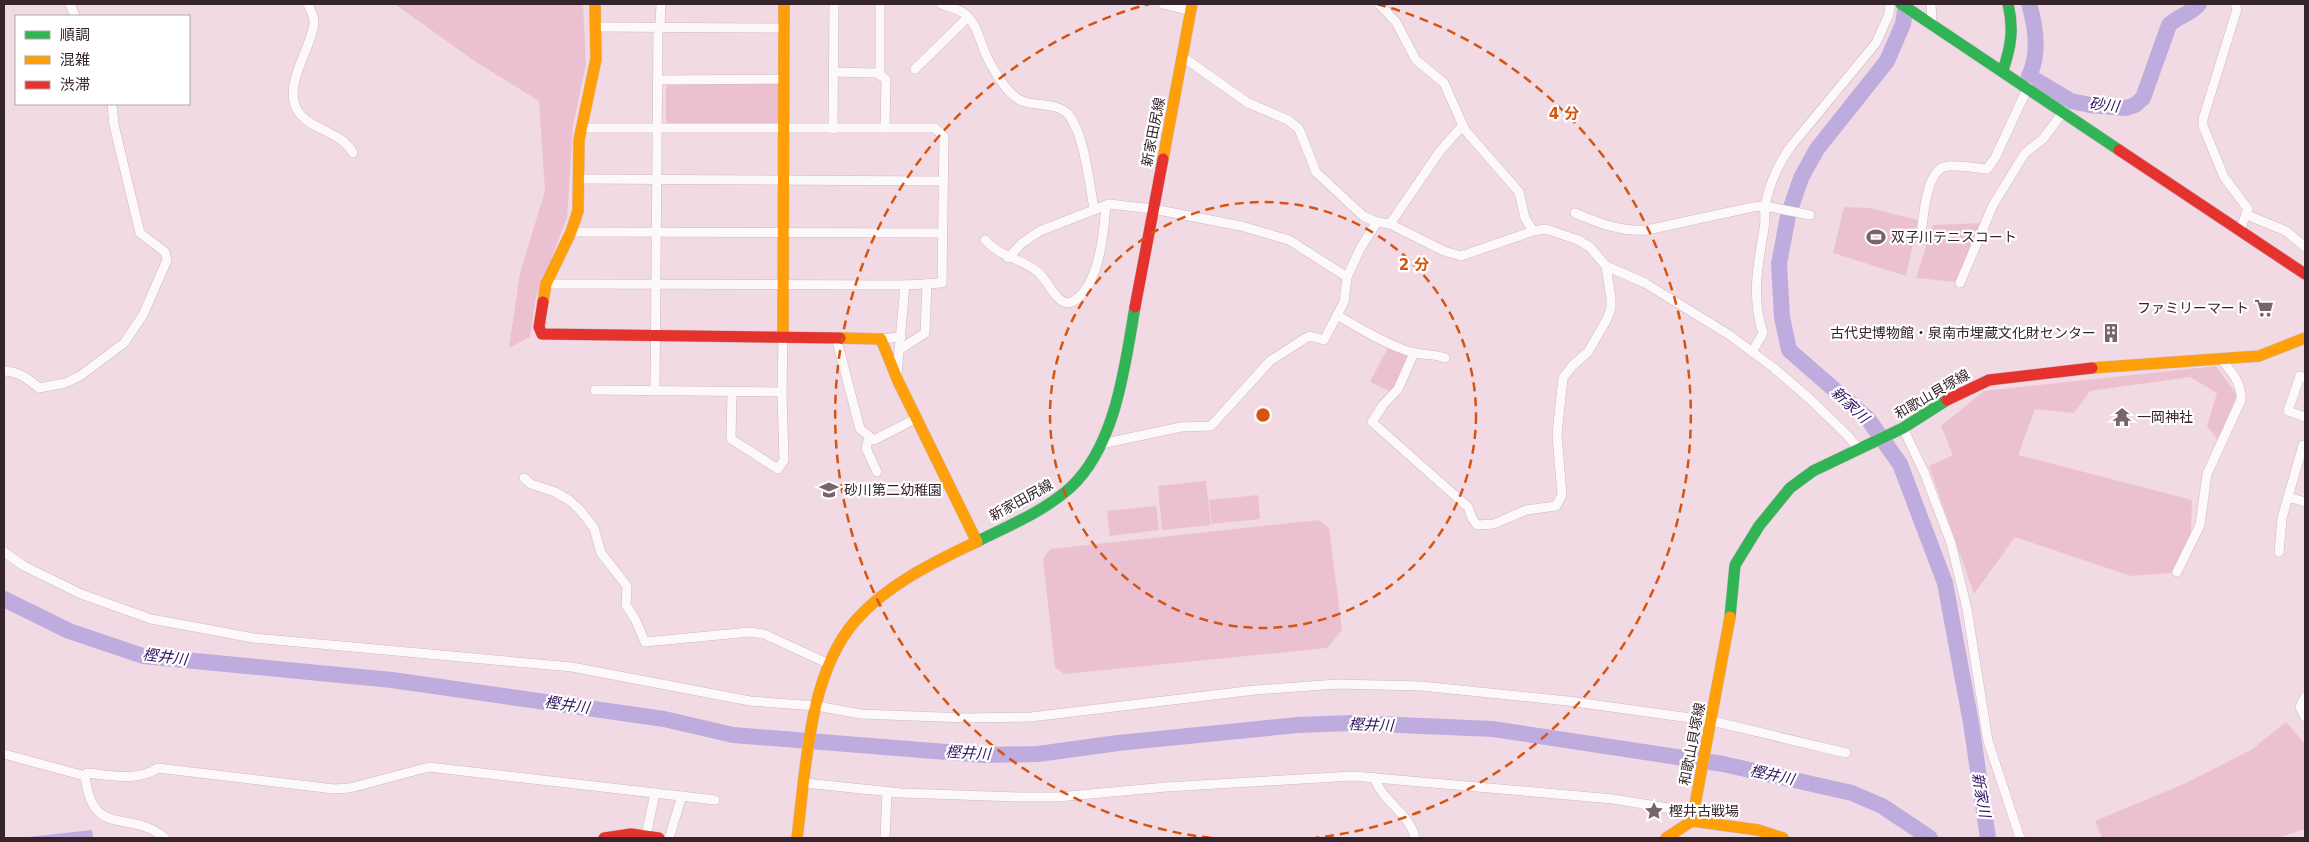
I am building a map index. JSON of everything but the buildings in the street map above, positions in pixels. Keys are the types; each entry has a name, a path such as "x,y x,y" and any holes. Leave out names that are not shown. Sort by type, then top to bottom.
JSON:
{"main road":[{"path":"595,4 596,59 594,76 579,140 578,211 572,232 546,284 539,326 542,334 881,338 897,377 977,542"},
{"path":"783,337 784,4"},
{"path":"1901,4 2003,70 2305,274"},
{"path":"2003,70 2013,38 2014,25 2008,4"},
{"name":"新家田尻線","path":"798,838 805,782 822,682 829,664 851,626 879,597 909,578 1059,498 1084,473 1101,444 1110,422 1124,368 1192,7"},
{"name":"和歌山貝塚線","path":"1693,816 1729,630 1732,581 1735,565 1760,526 1790,488 1813,470 1899,430 1962,391 1989,380 2083,369 2259,356 2305,338"},
{"path":"1666,838 1693,816 1745,833 1783,838"},
{"path":"604,838 613,835 659,838"}],"street":[{"path":"308,4 314,20 296,77 293,98 296,107 309,122 350,147 353,153"},
{"path":"655,391 657,80 661,4"},
{"path":"833,129 834,4"},
{"path":"880,4 880,74"},
{"path":"941,4 964,13 972,21 986,55 1014,97 1053,106 1068,115 1077,131 1087,166 1094,210"},
{"path":"1163,4 1192,7"},
{"path":"1379,4 1396,22 1416,60 1444,83 1465,130 1519,192 1525,218 1533,231"},
{"path":"1752,352 1763,332 1757,306 1756,280 1765,225 1765,206 1782,158 1876,43 1889,14 1890,4"},
{"path":"1931,4 1932,23"},
{"path":"2236,5 2238,9 2203,119 2203,126 2224,177 2248,209 2247,216 2240,230"},
{"path":"915,69 968,17"},
{"path":"595,27 784,28"},
{"path":"1183,57 1248,103 1288,120 1299,129 1316,172 1364,216 1377,222 1390,224 1444,251 1461,256 1533,231 1549,230 1578,240 1590,247 1606,266 1645,283 1684,305 1752,352 1811,400 1861,448"},
{"path":"833,72 880,74 886,79 885,128"},
{"path":"657,80 784,79"},
{"path":"1922,227 1926,199 1935,174 1946,166 1987,169 1995,158 2028,87"},
{"path":"4,371 16,372 25,376 39,388 65,383 80,376 124,343 143,315 163,270 167,260 165,252 140,233 114,125 112,105"},
{"path":"1960,283 1993,205 2025,152 2043,138 2064,111"},
{"path":"1390,224 1440,152 1463,125"},
{"path":"546,284 906,285 942,283 944,136 935,128 582,128"},
{"path":"579,179 943,181"},
{"path":"985,240 993,249 1039,273 1060,300 1065,303 1075,301 1081,296 1090,281 1097,262 1104,236 1106,205"},
{"path":"1008,258 1022,243 1040,231 1106,205 1153,209 1241,226 1289,240 1347,277"},
{"path":"1575,213 1616,229 1632,231 1647,230 1765,206 1810,215"},
{"path":"2247,216 2286,231 2305,247"},
{"path":"1101,444 1181,426 1211,426 1270,361 1310,336 1324,340 1346,296 1347,277 1361,247 1377,222"},
{"path":"572,232 942,233"},
{"path":"1414,353 1398,389 1383,405 1372,422 1468,507 1477,524 1494,524 1526,510 1556,506 1562,495 1557,434 1563,378 1572,365 1588,352 1607,319 1611,308 1611,299 1606,266"},
{"path":"899,350 925,333 927,284"},
{"path":"897,377 906,285"},
{"path":"1337,315 1369,334 1414,353 1433,354 1445,358"},
{"path":"732,392 731,439 778,468 784,460 783,337"},
{"path":"836,337 860,429 869,438 874,440 917,418"},
{"path":"881,338 901,337"},
{"path":"2177,572 2200,525 2207,474 2241,400 2242,390 2235,377 2220,358"},
{"path":"2305,378 2300,376 2288,411 2305,417"},
{"path":"594,390 782,392"},
{"path":"1899,430 1924,472 1951,543 1967,609 1988,741 2020,838"},
{"path":"869,438 866,448 877,472"},
{"path":"2279,552 2282,518 2302,445 2305,446"},
{"path":"524,478 531,484 555,492 569,500 580,510 594,528 601,553 627,586 626,605 635,619 645,642 750,632 764,634 829,664"},
{"path":"2288,497 2305,502"},
{"path":"4,552 30,569 81,594 151,619 194,628 254,638 572,667 750,701 860,714 1031,718 1255,690 1356,684 1421,686 1568,701 1711,724 1846,753"},
{"path":"2305,697 2300,707 2305,717"},
{"path":"4,754 85,776 87,773 123,776 149,774 158,768 334,788 350,788 429,767 715,800"},
{"path":"85,776 88,797 97,812 106,818 144,826 165,838"},
{"path":"805,782 887,792 951,796 1058,797 1320,776 1374,778 1613,799 1693,816"},
{"path":"1374,778 1385,797 1409,824 1415,838"},
{"path":"885,838 887,792"},
{"path":"646,836 655,793"},
{"path":"669,838 682,796"}],"shaded area":[{"path":"395,4 583,4 586,64 573,126 567,218 536,297 530,337 509,348 520,273 545,191 539,101 476,62"},
{"path":"780,81 780,126 666,126 666,84"},
{"name":"双子川テニスコート","path":"1844,207 1869,208 1918,220 1906,276 1833,253"},
{"path":"1981,223 1956,282 1916,278 1933,225"},
{"path":"1390,344 1410,355 1392,392 1370,382"},
{"path":"2216,366 2237,395 2218,440 2207,426 2217,393 2190,377 2090,391 2074,413 2035,409 2018,455 2192,500 2191,534 2171,573 2131,576 2015,537 1974,594 1929,466 1953,455 1941,426 1984,391"},
{"path":"1206,481 1211,525 1162,530 1158,486"},
{"path":"1258,495 1260,519 1212,524 1209,500"},
{"path":"1156,506 1159,530 1110,536 1107,511"},
{"path":"1319,520 1329,528 1342,630 1327,648 1064,674 1055,667 1043,559 1050,549"},
{"path":"2286,722 2305,744 2305,829 2278,838 2102,838 2095,821 2186,783 2251,750"},
{"path":"92,830 93,838 19,838"}],"waterway":[{"name":"新家川","path":"1906,4 1903,24 1887,61 1817,149 1801,178 1788,216 1779,264 1782,317 1789,350 1868,419 1900,464 1945,583 1971,723 1988,838"},
{"name":"砂川","path":"2029,4 2036,40 2035,58 2029,76 2071,101 2090,105 2126,108 2135,105 2143,98 2169,25 2199,4"},
{"name":"樫井川","path":"4,599 69,631 143,656 392,680 664,719 733,735 984,755 1038,754 1118,743 1298,725 1352,723 1493,729 1723,764 1852,793 1882,806 1930,838"}],"traffic: fast":[{"path":"1901,4 2119,150"},
{"path":"2003,70 2011,37 2008,4"},
{"path":"974,543 1024,519 1059,497 1086,471 1108,428 1116,404 1135,307"},
{"path":"1730,617 1735,565 1759,526 1790,488 1813,471 1903,428 1947,400"}],"traffic: slow":[{"path":"543,302 546,284 571,232 578,211 579,140 596,59 595,4"},
{"path":"783,337 784,4"},
{"path":"1163,159 1192,4"},
{"path":"840,338 881,339 898,381 977,542"},
{"path":"2092,368 2259,356 2305,338"},
{"path":"797,838 812,723 828,667 840,642 856,620 882,596 926,567 974,543"},
{"path":"1666,838 1692,821 1730,617"},
{"path":"1692,821 1758,830 1783,838"}],"traffic: jam":[{"path":"2119,150 2305,274"},
{"path":"1135,307 1163,159"},
{"path":"543,302 539,327 542,334 840,338"},
{"path":"1947,400 1989,380 2092,368"},
{"path":"604,838 631,834 659,838"}],"place":[{"name":"双子川テニスコート","path":"1876,237"},
{"name":"ファミリーマート","path":"2264,308"},
{"name":"古代史博物館・泉南市埋蔵文化財センター","path":"2111,333"},
{"name":"一岡神社","path":"2122,417"},
{"name":"砂川第二幼稚園","path":"829,490"},
{"name":"樫井古戦場","path":"1654,811"}]}
